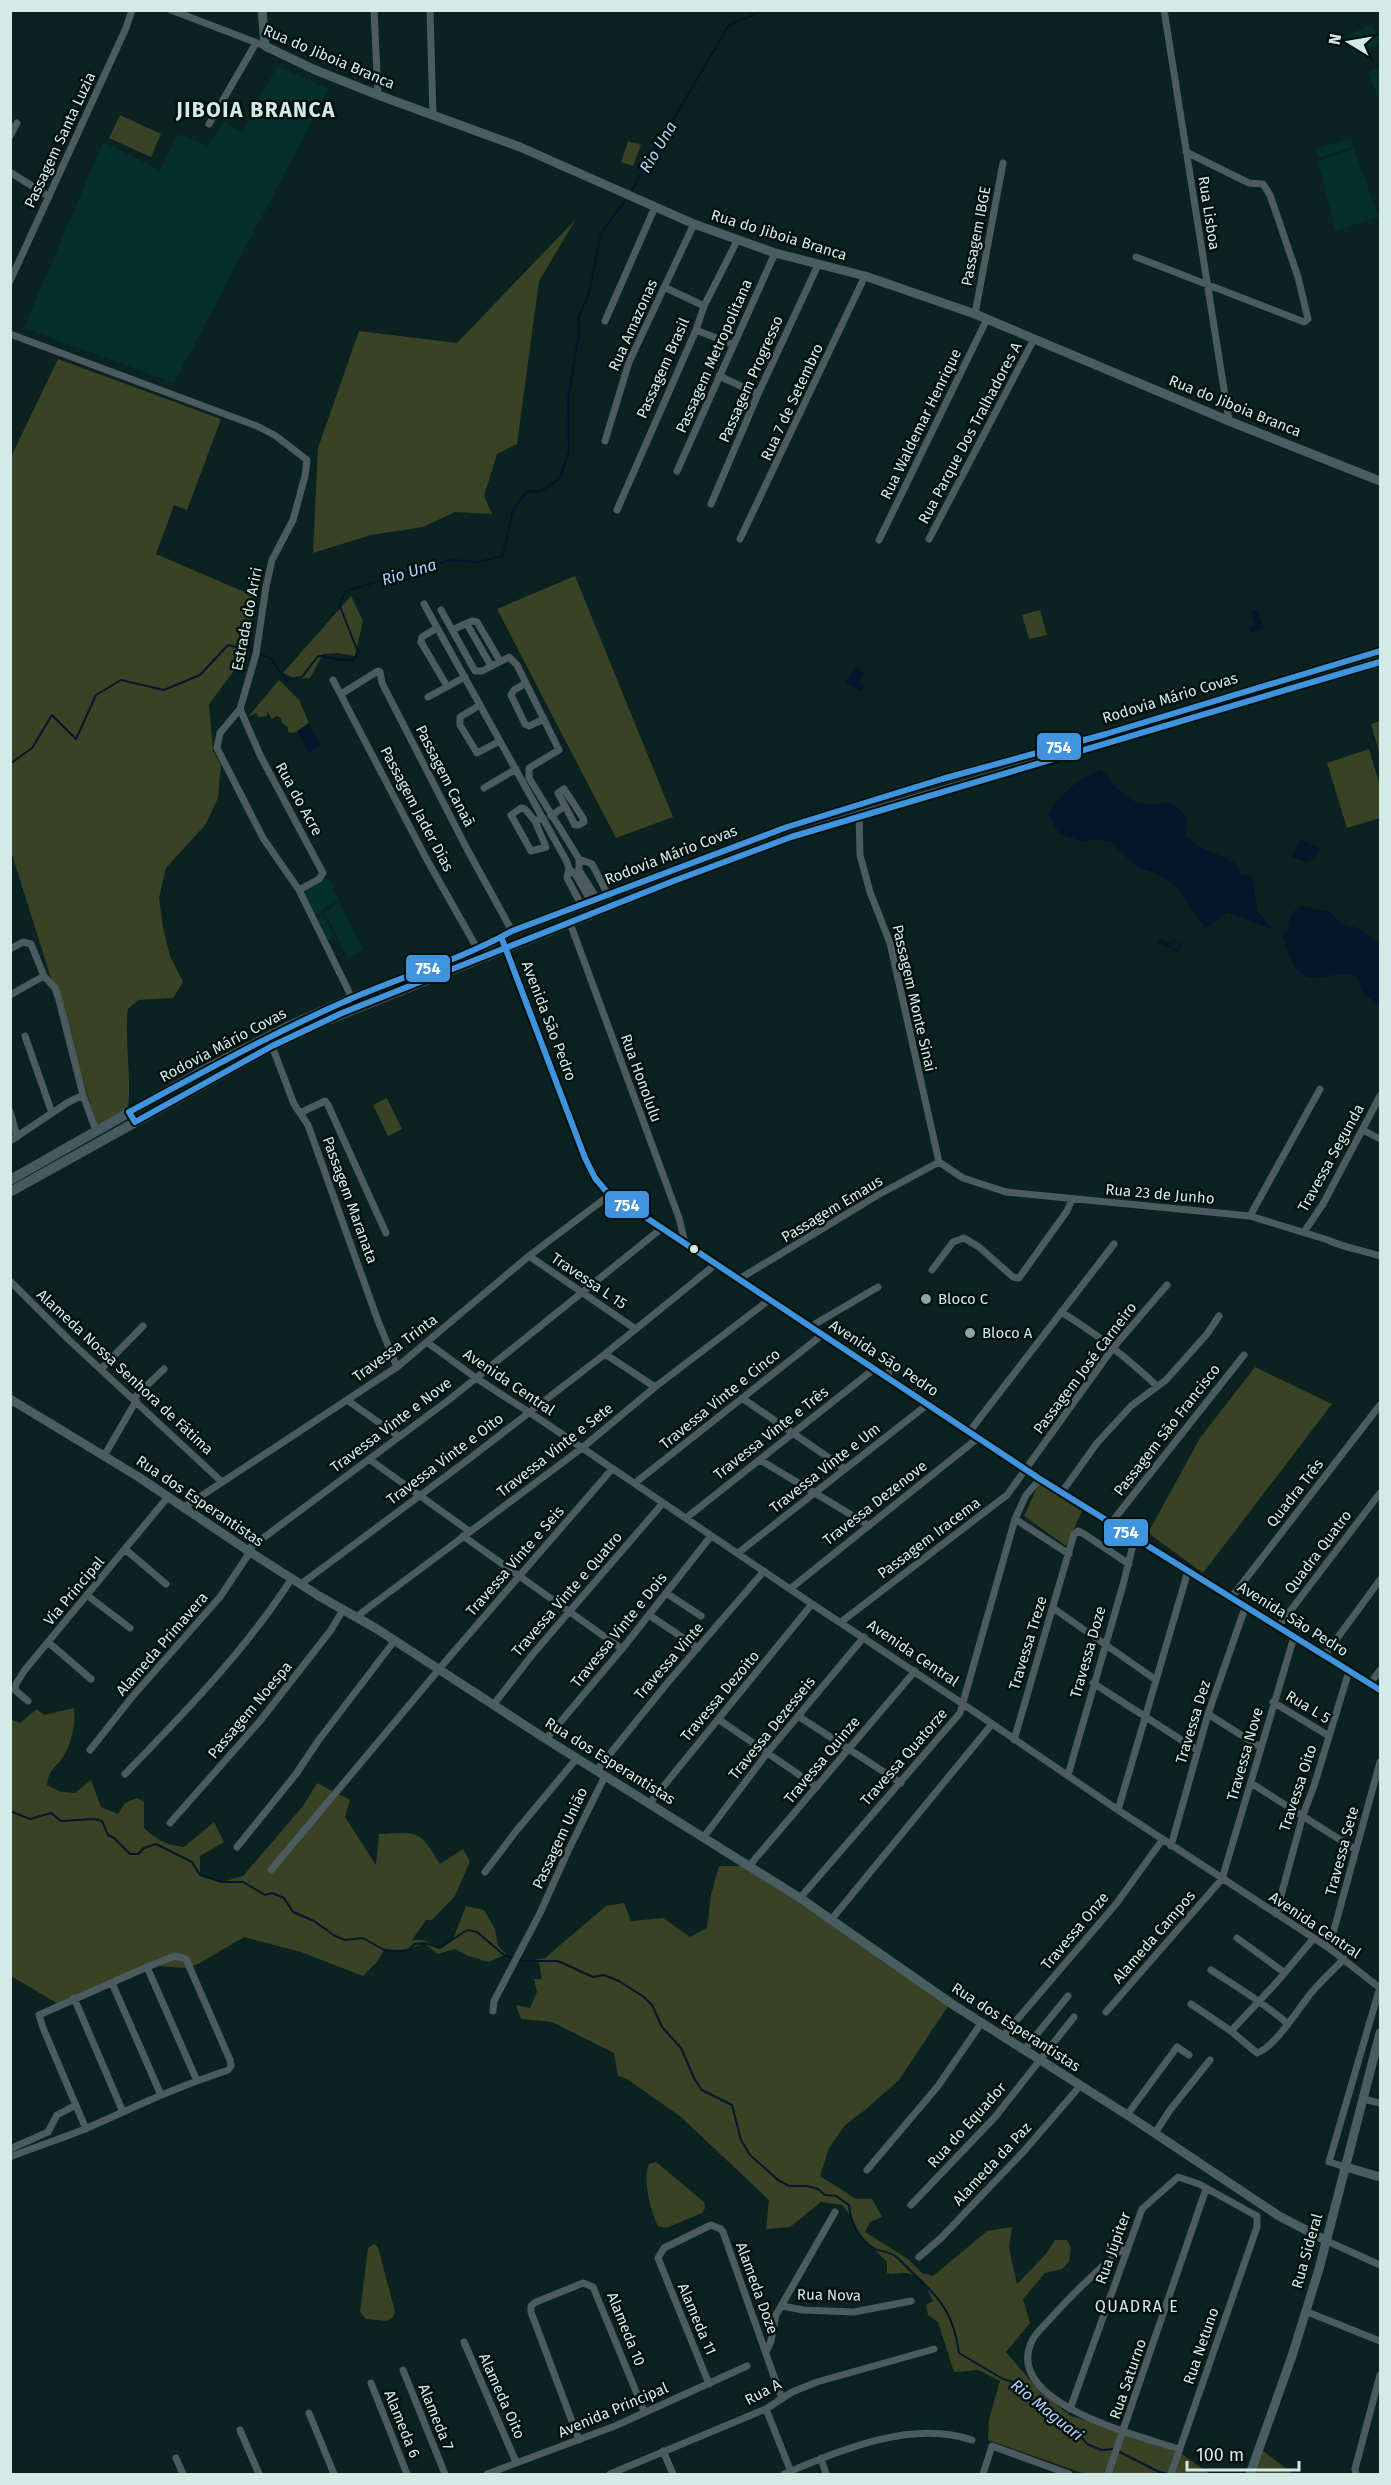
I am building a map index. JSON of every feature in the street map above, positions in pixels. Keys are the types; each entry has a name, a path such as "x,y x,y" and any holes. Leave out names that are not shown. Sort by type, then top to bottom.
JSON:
{"main road":[{"path":"260,45 262,10"},
{"name":"Rua do Jiboia Branca","path":"260,45 378,95 520,147 694,224 775,253 865,276 975,314 1229,421 1380,481"},
{"name":"Rodovia Mário Covas","path":"872,807 942,779 1106,734 1380,651"},
{"name":"Rodovia Mário Covas","path":"10,1192 238,1052 352,998 478,950 570,923 859,811 1380,662"},
{"name":"Rodovia Mário Covas","path":"10,1180 96,1131 132,1117 272,1046 504,943 513,931 788,827 859,811"},
{"name":"Avenida São Pedro","path":"504,943 585,1158 595,1178 611,1194 1040,1479 1380,1690"},
{"name":"Rua dos Esperantistas","path":"10,1399 104,1456 249,1551 395,1640 439,1671 800,1898 950,2003 1155,2133 1280,2216 1327,2241"},
{"name":"Rua Sideral","path":"1250,2475 1292,2356 1327,2241 1380,2033"},
{"path":"1346,2167 1380,2177"}],"street":[{"name":"Passagem Santa Luzia","path":"10,280 126,28 132,10"},
{"name":"Rua do Jiboia Branca","path":"171,10 260,45"},
{"path":"374,10 378,95"},
{"path":"430,10 433,116"},
{"name":"Rua Lisboa","path":"1164,10 1229,421"},
{"path":"209,124 260,45"},
{"path":"10,136 17,123"},
{"path":"1136,257 1304,322 1308,319 1298,277 1270,195 1263,184 1249,183 1186,152"},
{"name":"Passagem IBGE","path":"975,314 1003,163"},
{"path":"10,172 49,197"},
{"path":"604,321 655,207"},
{"name":"Rua Amazonas","path":"604,441 629,362 694,224"},
{"name":"Passagem Brasil","path":"617,510 696,330 704,306 738,239"},
{"name":"Passagem Metropolitana","path":"678,471 775,253"},
{"name":"Passagem Progresso","path":"711,504 758,394 818,265"},
{"name":"Rua 7 de Setembro","path":"740,539 865,276"},
{"path":"664,287 704,306"},
{"name":"Rua Waldemar Henrique","path":"879,540 987,319"},
{"path":"696,330 734,345"},
{"name":"Estrada do Ariri","path":"10,334 257,426 276,436 304,457 307,464 293,520 272,560 262,606 256,654 240,710 218,737 219,756 263,838 298,890 352,998"},
{"name":"Rua Parque Dos Tralhadores A","path":"929,539 1034,339"},
{"path":"719,376 758,394"},
{"path":"424,604 516,769 547,817 579,859 591,864 595,901"},
{"path":"441,610 475,671 482,671 500,661 512,658 526,683 559,750 529,768 528,772 569,869 595,901"},
{"path":"452,630 477,622 500,661"},
{"path":"466,624 490,666"},
{"path":"437,628 422,637 422,642 447,686"},
{"name":"Passagem Canaã","path":"341,694 378,671 380,672 382,683 467,849 513,931"},
{"path":"428,697 465,677"},
{"name":"Passagem Jader Dias","path":"333,680 426,858 478,950"},
{"path":"526,683 514,690 511,695 520,714 525,724 529,726 544,719"},
{"path":"480,705 460,717 460,725 477,753 500,741"},
{"name":"Rua do Acre","path":"240,710 260,754 323,873 319,879 298,890"},
{"path":"484,788 516,769"},
{"path":"564,789 584,822 575,825 565,806 558,793 564,789"},
{"path":"535,821 565,806"},
{"path":"525,808 535,821 546,848 533,852 529,850 511,815 525,808"},
{"name":"Passagem Monte Sinai","path":"859,811 860,855 870,892 890,943 939,1162"},
{"path":"579,859 579,870 595,901"},
{"name":"Rua Honolulu","path":"570,923 673,1200 685,1243"},
{"path":"10,949 23,942 31,944 44,976 55,988 83,1095 96,1131"},
{"path":"10,995 44,976"},
{"path":"25,1036 52,1113"},
{"name":"Passagem Maranata","path":"272,1046 290,1095 310,1131 378,1321 397,1367"},
{"path":"1250,1216 1320,1089"},
{"path":"10,1111 14,1139 83,1095"},
{"name":"Travessa Segunda","path":"1304,1232 1323,1204 1380,1096"},
{"path":"300,1113 325,1101 328,1105 386,1233"},
{"path":"1363,1130 1380,1139"},
{"name":"Rua 23 de Junho","path":"939,1162 963,1178 984,1187 1016,1194 1250,1216 1304,1232 1340,1246 1380,1256"},
{"name":"Passagem Emaus","path":"739,1279 878,1195 939,1162"},
{"name":"Travessa Trinta","path":"183,1508 397,1367 529,1256 611,1194"},
{"path":"932,1270 953,1242 964,1238 979,1247 1016,1278 1021,1277 1067,1211 1072,1199"},
{"name":"Travessa Vinte e Nove","path":"249,1551 476,1378 663,1228"},
{"path":"969,1432 1114,1244"},
{"name":"Travessa L 15","path":"529,1256 634,1328"},
{"name":"Travessa Vinte e Oito","path":"301,1584 605,1354 634,1328 716,1264"},
{"name":"Alameda Nossa Senhora de Fátima","path":"10,1281 222,1482"},
{"name":"Passagem José Carneiro","path":"1026,1469 1113,1348 1167,1285"},
{"path":"810,1327 878,1287"},
{"name":"Travessa Vinte e Sete","path":"356,1617 582,1448 655,1387 769,1300"},
{"path":"1061,1312 1087,1327 1157,1386"},
{"path":"1062,1492 1087,1456 1116,1421 1138,1399 1172,1373 1219,1316"},
{"path":"101,1369 143,1326"},
{"name":"Travessa Vinte e Cinco","path":"635,1484 822,1335"},
{"name":"Avenida Central","path":"428,1343 476,1378 915,1671 1171,1846 1329,1948 1380,1988"},
{"path":"605,1354 655,1387"},
{"name":"Passagem São Francisco","path":"1111,1523 1244,1355"},
{"path":"886,1377 893,1365"},
{"path":"104,1456 134,1400 164,1369"},
{"name":"Travessa Vinte e Três","path":"686,1518 874,1369"},
{"path":"742,1398 845,1469"},
{"path":"347,1400 398,1436"},
{"name":"Travessa Vinte e Um","path":"738,1553 928,1404"},
{"name":"Quadra Três","path":"1231,1598 1380,1405"},
{"name":"Travessa Dezenove","path":"790,1589 978,1438"},
{"path":"369,1459 419,1495 520,1576 622,1648"},
{"path":"760,1460 868,1525"},
{"name":"Travessa Vinte e Seis","path":"271,1870 612,1469"},
{"name":"Passagem Iracema","path":"841,1622 1007,1495 1026,1469"},
{"name":"Travessa Quatorze","path":"800,1898 950,1727 963,1704 1015,1519 1021,1504 1040,1479"},
{"name":"Quadra Quatro","path":"1278,1627 1380,1493"},
{"path":"1007,1495 1021,1504"},
{"name":"Via Principal","path":"28,1701 17,1694 16,1684 167,1498"},
{"name":"Travessa Vinte e Quatro","path":"494,1704 532,1655 663,1503"},
{"path":"1015,1519 1069,1554"},
{"name":"Travessa Treze","path":"1014,1740 1074,1534 1078,1531 1129,1564"},
{"name":"Travessa Vinte e Dois","path":"546,1739 711,1536"},
{"name":"Travessa Doze","path":"1068,1775 1135,1537"},
{"path":"126,1550 166,1584"},
{"name":"Alameda Primavera","path":"90,1750 132,1697 220,1597 249,1551"},
{"name":"Travessa Vinte","path":"596,1771 764,1571"},
{"path":"1118,1810 1188,1571"},
{"path":"125,1774 225,1669 254,1633 292,1578"},
{"path":"1324,1656 1380,1581"},
{"path":"666,1593 701,1616"},
{"path":"88,1596 129,1628"},
{"name":"Travessa Dezoito","path":"649,1804 812,1604"},
{"path":"1053,1608 1156,1680"},
{"name":"Travessa Dez","path":"1171,1846 1208,1714 1245,1608"},
{"name":"Passagem Noespa","path":"170,1823 260,1721 310,1658 343,1610"},
{"path":"649,1615 698,1648"},
{"name":"Travessa Dezesseis","path":"703,1838 768,1752 864,1637"},
{"name":"Travessa Nove","path":"1222,1879 1294,1637"},
{"path":"237,1847 296,1774 318,1741 395,1640"},
{"path":"48,1642 92,1679"},
{"path":"1370,1684 1380,1670"},
{"name":"Travessa Quinze","path":"749,1866 915,1671"},
{"name":"Travessa Oito","path":"1276,1914 1303,1815 1349,1671"},
{"path":"1093,1683 1197,1750"},
{"name":"Rua L 5","path":"1274,1702 1329,1736"},
{"path":"1208,1714 1260,1747"},
{"path":"798,1716 901,1783"},
{"path":"718,1719 817,1787"},
{"path":"836,1915 992,1724"},
{"path":"485,1872 516,1830 577,1758"},
{"name":"Travessa Sete","path":"1329,1948 1380,1762"},
{"name":"Passagem União","path":"493,2011 494,2001 540,1913 605,1776"},
{"path":"1251,1783 1356,1850"},
{"name":"Travessa Onze","path":"1003,2036 1116,1904 1163,1839"},
{"name":"Alameda Campos","path":"1106,2012 1222,1879"},
{"path":"1237,1938 1285,1973"},
{"path":"1231,2031 1314,1938"},
{"path":"10,2157 52,2140 62,2139 86,2129 160,2095 228,2070 231,2066 226,2050 186,1959 175,1956 41,2012 39,2018 86,2129"},
{"path":"1191,2004 1260,2053 1312,1992 1344,1959"},
{"path":"147,1967 197,2081"},
{"path":"1211,1970 1257,2002 1267,2006 1287,2023"},
{"path":"112,1983 160,2095"},
{"path":"1346,2167 1329,2162 1380,1988"},
{"path":"1024,2050 1068,1996"},
{"path":"74,1998 123,2112"},
{"path":"1041,2061 1074,2017"},
{"path":"867,2170 938,2086 982,2022"},
{"path":"1127,2115 1177,2047 1189,2055"},
{"path":"1155,2133 1170,2110 1210,2060"},
{"name":"Rua do Equador","path":"911,2205 974,2141 1041,2061"},
{"name":"Alameda da Paz","path":"919,2257 941,2238 1013,2163 1080,2086"},
{"path":"1363,2098 1380,2103"},
{"path":"10,2150 48,2132 57,2115 76,2105"},
{"path":"48,2132 52,2140"},
{"name":"Rua Júpiter","path":"1070,2409 1142,2209 1178,2177 1199,2184 1206,2189"},
{"name":"Rua Netuno","path":"1173,2471 1257,2227 1257,2216 1206,2189"},
{"name":"Rua Saturno","path":"1108,2475 1206,2189"},
{"path":"766,2352 771,2341 776,2314 835,2212"},
{"name":"Alameda Doze","path":"659,2264 659,2254 664,2248 706,2226 721,2229 782,2399"},
{"path":"1327,2241 1380,2265"},
{"path":"1129,2243 1076,2290 1033,2338 1026,2359 1028,2372 1043,2389 1084,2417 1179,2449"},
{"name":"Alameda 11","path":"659,2264 709,2384"},
{"name":"Alameda 10","path":"579,2440 531,2312 531,2306 578,2285 591,2286 596,2291 644,2411"},
{"name":"Rua Nova","path":"782,2306 803,2310 854,2312 911,2301"},
{"path":"1305,2311 1380,2341"},
{"name":"Alameda Oito","path":"464,2342 516,2462"},
{"name":"Rua A","path":"610,2475 766,2409 792,2392 817,2382 934,2349"},
{"name":"Avenida Principal","path":"487,2475 516,2462 579,2440 747,2366"},
{"name":"Alameda 7","path":"403,2370 445,2475"},
{"path":"1356,2472 1380,2375"},
{"name":"Alameda 6","path":"371,2383 407,2475"},
{"path":"766,2409 787,2473 847,2448 917,2434 954,2434 972,2440"},
{"path":"309,2413 334,2475"},
{"path":"240,2430 259,2475"},
{"path":"982,2475 992,2446 1048,2471 1069,2475"},
{"path":"663,2451 673,2475"},
{"path":"176,2458 183,2475"},
{"path":"821,2458 826,2475"}],"shaded area":[{"path":"1372,25 1380,39 1380,44 1353,54 1345,36"},
{"path":"277,66 329,89 174,383 24,328 103,142 160,170 178,134 208,146 223,121 242,132"},
{"path":"1380,67 1380,99 1379,100 1368,73"},
{"path":"120,115 161,134 151,157 109,138"},
{"path":"1351,138 1353,147 1319,158 1316,149"},
{"path":"628,141 641,145 633,166 621,162"},
{"path":"1354,149 1379,217 1336,231 1318,161"},
{"path":"576,219 539,281 517,444 497,454 484,496 492,514 455,512 423,527 371,535 313,553 318,448 359,331 457,343"},
{"path":"58,359 221,419 187,510 174,505 156,554 256,597 245,656 209,704 213,751 221,765 218,798 206,824 166,868 159,898 170,956 183,982 173,998 138,1000 128,1009 128,1108 97,1125 11,851 10,459"},
{"path":"575,576 673,817 616,838 497,609"},
{"path":"351,596 363,621 355,656 338,653 323,654 310,678 296,679 283,673"},
{"path":"1040,610 1047,635 1029,639 1022,615"},
{"path":"279,680 299,700 309,723 294,733 288,732 288,727 282,723 281,718 277,716 272,719 267,711 267,716 259,717 256,713 248,717"},
{"path":"1380,721 1380,755 1371,724"},
{"path":"1369,749 1380,786 1380,818 1347,828 1327,763"},
{"path":"327,877 334,886 332,887 339,899 314,916 302,892"},
{"path":"339,902 364,950 348,957 324,912"},
{"path":"323,916 335,936 327,942 317,918"},
{"path":"387,1098 402,1129 388,1136 373,1105"},
{"path":"1255,1367 1332,1404 1203,1573 1148,1533 1200,1438"},
{"path":"1039,1483 1082,1511 1066,1546 1024,1516"},
{"path":"74,1708 70,1742 65,1755 50,1773 47,1785 61,1792 75,1793 91,1780 101,1807 118,1814 125,1803 137,1798 144,1802 144,1828 158,1839 172,1845 184,1847 214,1822 224,1842 200,1856 200,1875 222,1882 243,1876 303,1806 317,1783 350,1800 345,1817 376,1865 379,1834 410,1833 417,1835 427,1844 440,1864 463,1849 470,1861 455,1896 432,1920 426,1920 412,1940 424,1940 440,1948 453,1939 466,1906 484,1910 495,1929 498,1946 506,1954 489,1962 468,1956 455,1949 438,1954 424,1943 408,1950 384,1950 378,1961 363,1976 301,1952 244,1937 187,1968 156,1966 58,2004 11,1976 10,1719 20,1723 37,1709 44,1715"},
{"path":"719,1866 743,1866 950,2003 899,2080 845,2125 829,2148 820,2176 856,2199 872,2199 882,2217 870,2222 865,2232 908,2259 922,2273 933,2276 987,2231 1012,2227 1009,2248 1017,2284 1045,2255 1055,2240 1067,2240 1071,2248 1069,2262 1062,2269 1045,2273 1023,2299 1030,2323 1006,2352 1041,2393 1071,2416 1123,2431 1125,2434 1182,2454 1210,2474 1085,2474 988,2440 989,2419 1000,2381 978,2370 954,2372 938,2322 928,2315 926,2305 933,2301 925,2286 918,2278 908,2273 887,2273 887,2262 859,2234 850,2215 842,2205 821,2202 790,2227 766,2229 769,2200 681,2117 627,2079 618,2076 614,2053 552,2022 521,2019 516,2005 530,2008 537,1992 534,1979 542,1979 539,1963 534,1960 545,1958 606,1906 624,1903 631,1921 663,1918 690,1937 707,1928 711,1895"},
{"path":"656,2162 704,2202 705,2208 702,2213 666,2228 658,2226 650,2204 646,2178 649,2164"},
{"path":"374,2244 378,2247 395,2312 393,2317 387,2321 366,2319 360,2312 368,2248"},
{"path":"1257,2446 1293,2474 1247,2474"}],"water":[{"path":"1257,610 1264,629 1251,633 1248,627 1255,625 1251,611"},
{"path":"856,667 865,673 859,682 865,686 860,691 846,682"},
{"path":"308,724 321,746 308,752 297,731"},
{"path":"1101,770 1121,792 1136,802 1167,803 1179,809 1187,817 1185,836 1206,850 1232,861 1241,875 1250,875 1254,882 1257,911 1274,930 1228,912 1205,928 1176,886 1156,873 1138,868 1111,842 1096,839 1084,842 1059,834 1049,814 1053,807 1071,788"},
{"path":"1301,840 1319,848 1315,858 1307,862 1291,857"},
{"path":"1302,906 1330,912 1341,924 1357,928 1380,944 1380,1005 1362,993 1359,981 1353,975 1315,978 1305,976 1297,970 1282,935 1288,931 1293,913"},
{"path":"1160,939 1168,942 1178,940 1171,945 1173,949 1157,943"},
{"path":"1179,941 1182,946 1178,952 1173,949 1177,948"}],"waterway":[{"name":"Rio Una","path":"630,193 729,25 765,10"},
{"name":"Rio Una","path":"259,654 271,658 287,680 302,677 318,656 354,660 358,652 339,604 346,591 450,560 478,562 503,556 513,510 527,491 540,492 560,478 569,451 568,399 579,333 578,319 589,293 601,233 627,198"},
{"name":"Rio Una","path":"10,764 32,748 52,715 76,739 96,695 121,680 164,690 200,675 228,645 254,651"},
{"name":"Rio Maguari","path":"10,1811 30,1819 51,1813 61,1821 94,1819 102,1821 108,1835 130,1854 138,1854 144,1848 156,1844 192,1862 200,1875 222,1882 243,1882 265,1895 272,1893 284,1898 293,1912 314,1921 335,1936 345,1940 363,1938 384,1950 408,1950 415,1944 425,1943 440,1948 467,1930 477,1932 504,1955 522,1961 558,1961 593,1977 604,1975 619,1981 652,2005 662,2027 681,2048 702,2090 732,2105 741,2140 750,2155 778,2180 789,2186 807,2186 818,2189 825,2195 836,2196 849,2205 853,2223 863,2240 873,2248 895,2256 933,2293 950,2319 959,2353 1003,2379 1016,2383 1048,2416 1080,2435 1087,2444 1101,2450 1114,2449 1159,2472 1169,2474"}],"transit line":[{"name":"754","path":"1380,651 1106,734 942,779 787,827 512,931 452,959 348,1000 210,1068 129,1112 135,1122 272,1046 342,1013 671,882 791,837 1380,662"},
{"name":"754","path":"502,939 585,1158 595,1178 606,1191 1040,1479 1380,1690"}],"place":[{"name":"Bloco C","path":"926,1299"},
{"name":"Bloco A","path":"970,1333"}],"district":[{"name":"JIBOIA BRANCA","path":"256,110"},
{"name":"QUADRA E","path":"1137,2306"}]}
